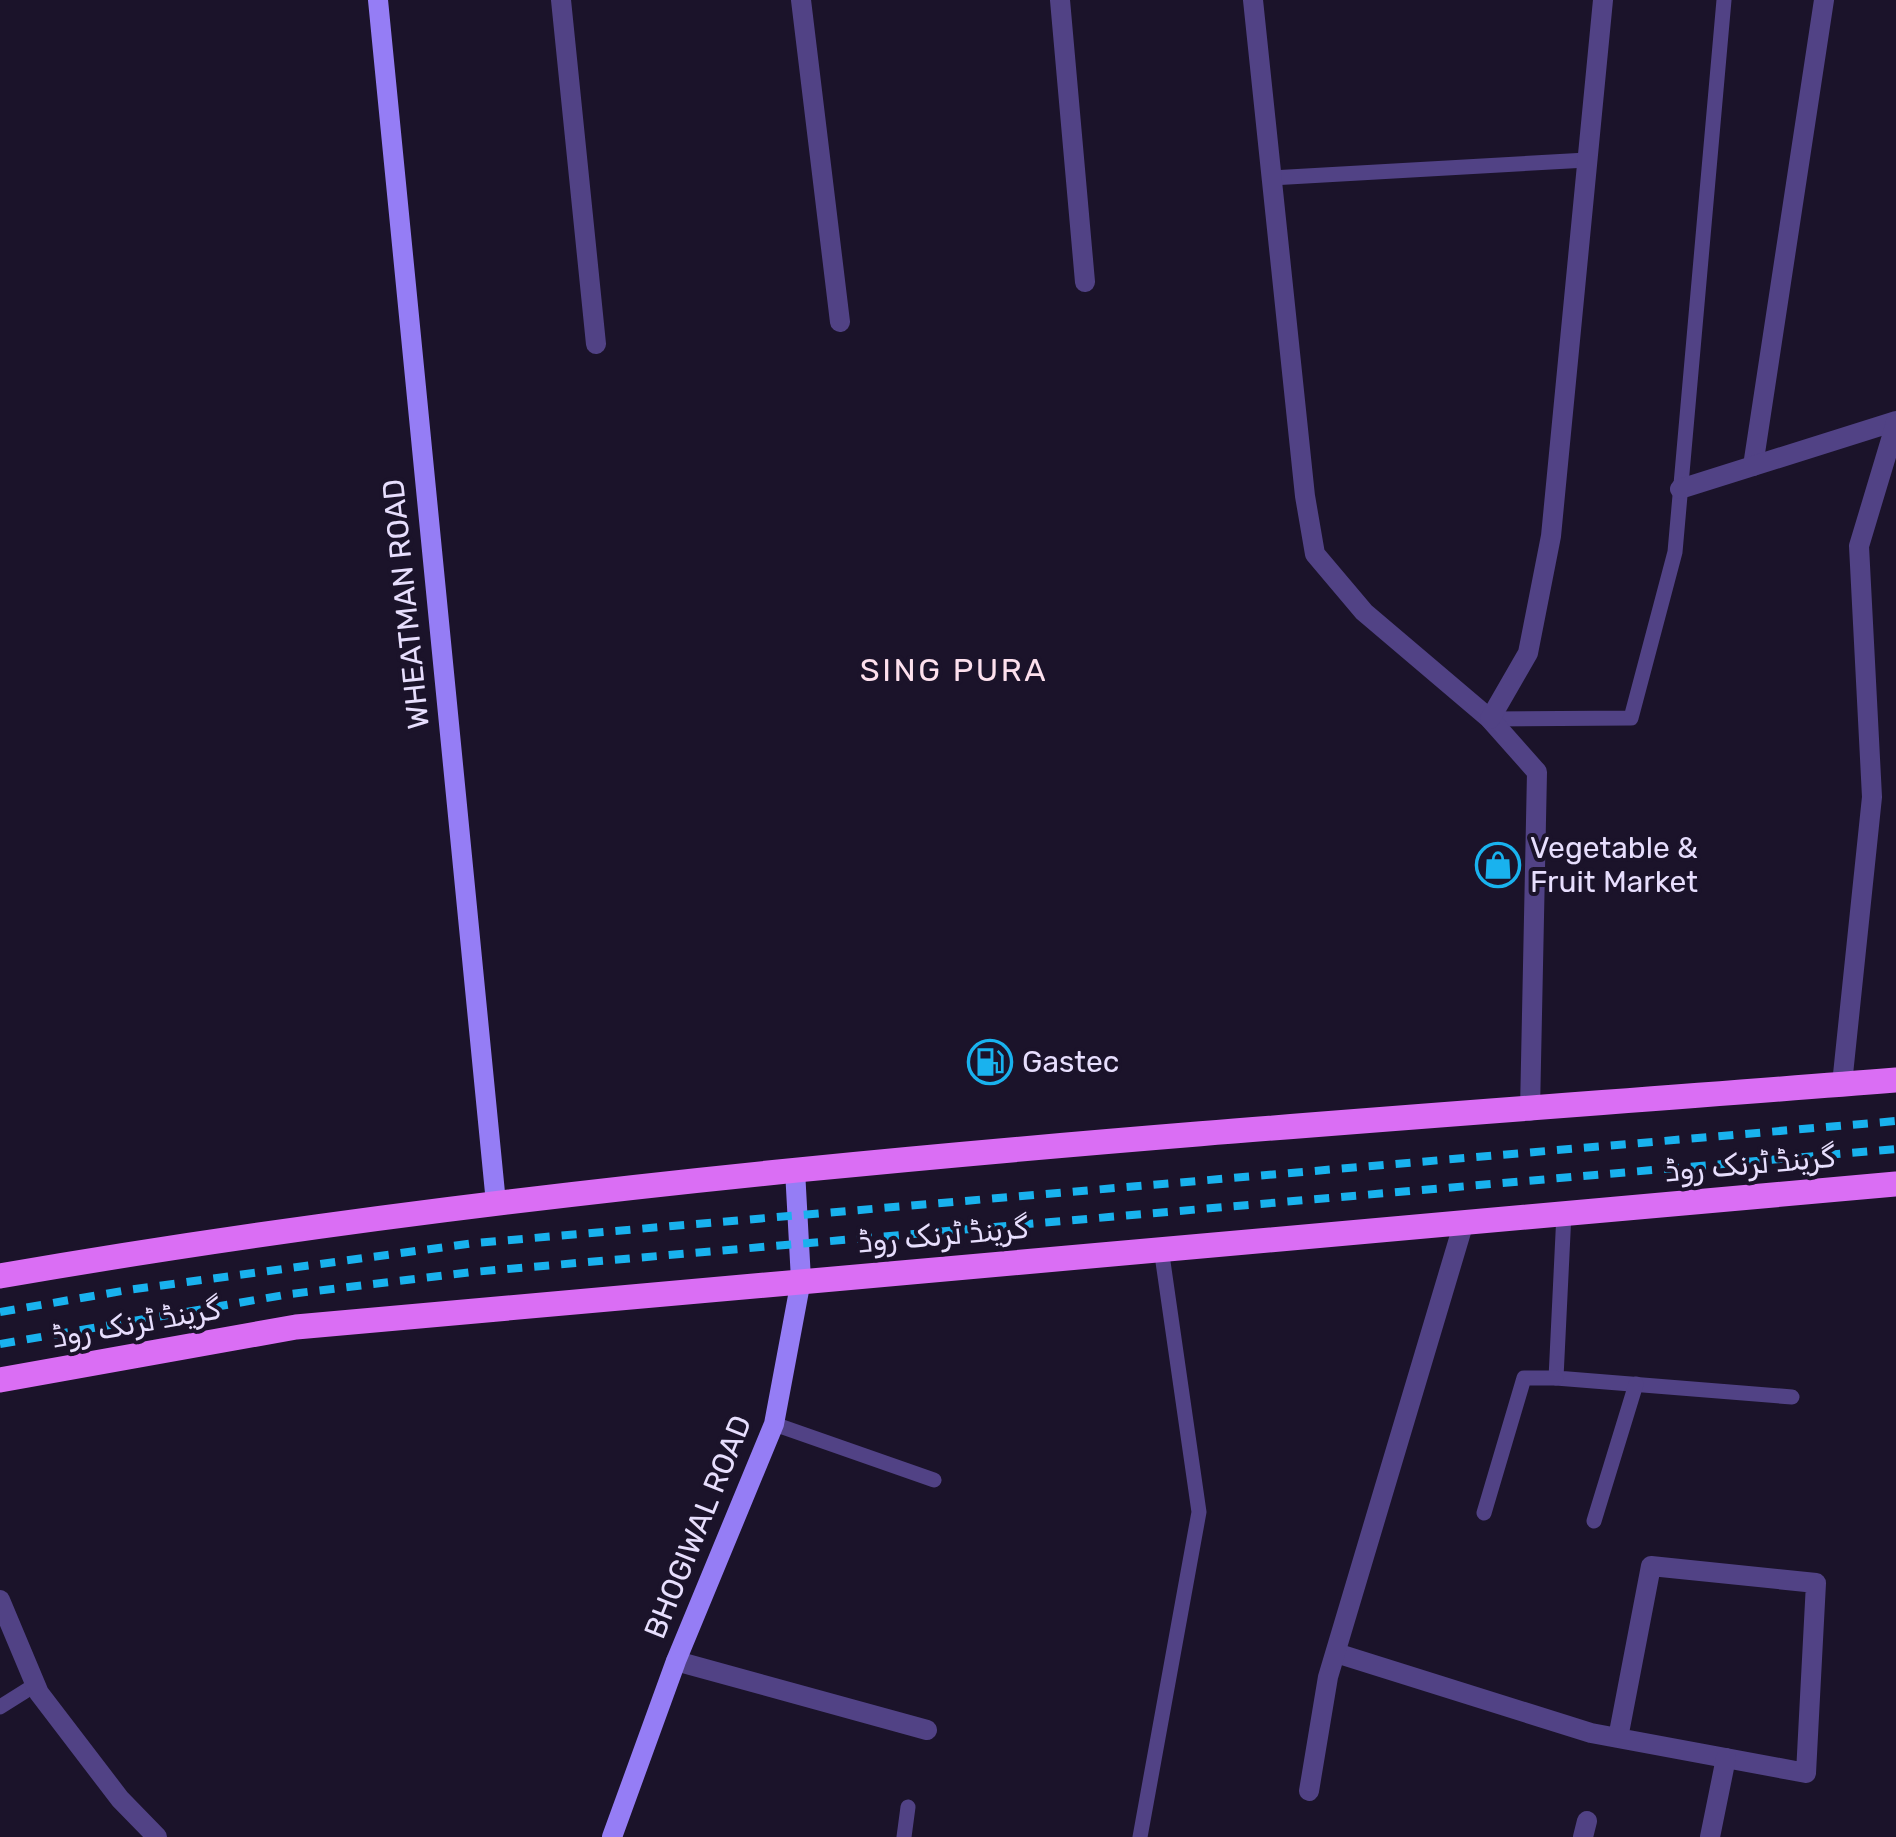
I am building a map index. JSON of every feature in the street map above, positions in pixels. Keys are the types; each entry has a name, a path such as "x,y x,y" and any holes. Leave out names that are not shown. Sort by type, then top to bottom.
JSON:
{"main road":[{"name":"WHEATMAN ROAD","path":"378,0 496,1202"},
{"path":"0,1276 215,1239 496,1202 795,1170 1896,1080"},
{"name":"BHOGIWAL ROAD","path":"612,1837 676,1661 774,1424 800,1280 795,1170"},
{"name":"گرینڈ ٹرنک روڈ","path":"0,1380 296,1327 1896,1184"}],"street":[{"path":"561,0 596,344"},
{"path":"801,0 840,322"},
{"path":"1060,0 1086,282"},
{"path":"1252,0 1305,496 1316,554 1364,612 1490,719 1537,772 1530,1111"},
{"path":"1490,719 1528,653 1551,536 1603,0"},
{"path":"1752,466 1824,0"},
{"path":"1680,490 1896,422"},
{"path":"1842,1084 1872,797 1859,546 1896,422"},
{"path":"1309,1791 1336,1653 1464,1222"},
{"path":"1336,1653 1618,1738 1806,1773 1816,1583 1651,1566 1618,1738"},
{"path":"0,1600 35,1685 120,1799 157,1837"},
{"path":"676,1661 927,1730"},
{"path":"1710,1837 1726,1758"}],"lane":[{"path":"1490,719 1631,718 1675,552 1724,0"},
{"path":"1271,178 1587,160"},
{"path":"1556,1378 1564,1213"},
{"path":"1140,1837 1200,1512 1161,1248"},
{"path":"1484,1513 1524,1378 1792,1397"},
{"path":"1594,1521 1636,1384"},
{"path":"774,1424 934,1480"},
{"path":"0,1707 35,1685"},
{"path":"904,1837 908,1807"}],"railway":[{"path":"0,1312 128,1290 475,1243 1896,1121"},
{"path":"0,1344 290,1294 473,1272 1896,1149"}],"place":[{"name":"Vegetable & Fruit Market","path":"1498,865"},
{"name":"Gastec","path":"990,1062"}],"district":[{"name":"SING PURA","path":"954,670"}]}
